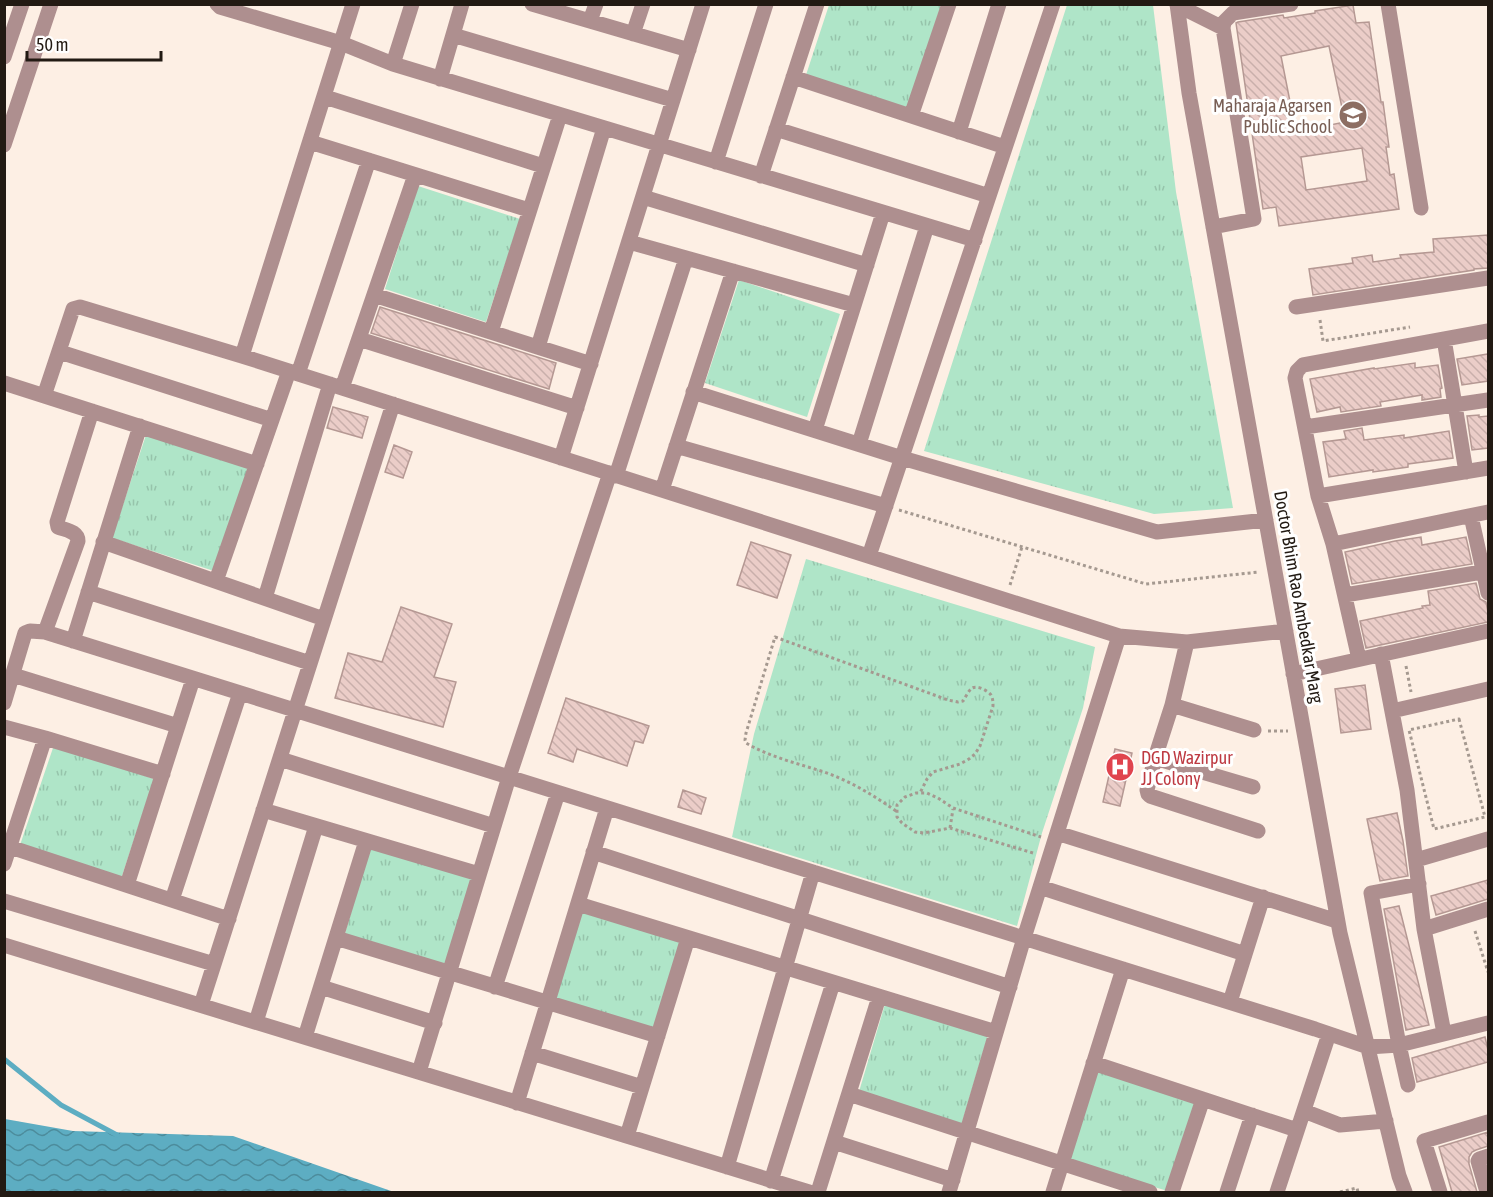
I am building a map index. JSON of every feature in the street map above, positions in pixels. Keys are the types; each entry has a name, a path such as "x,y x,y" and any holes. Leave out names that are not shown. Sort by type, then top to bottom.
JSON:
{"street":[{"path":"4,57 22,4"},
{"path":"4,145 51,4"},
{"path":"217,4 220,7 340,43 393,64 441,79 975,240"},
{"path":"242,356 353,4"},
{"path":"393,64 412,4"},
{"path":"441,79 462,4"},
{"path":"532,4 689,50"},
{"path":"590,21 596,4"},
{"path":"633,34 643,4"},
{"path":"561,458 703,4"},
{"path":"716,162 766,4"},
{"path":"761,176 817,4"},
{"path":"911,116 949,4"},
{"path":"959,132 999,4"},
{"path":"869,556 1053,4"},
{"path":"1213,227 1254,219 1223,28 1224,22 1233,13 1291,4"},
{"path":"1388,4 1421,208"},
{"path":"1177,5 1223,28"},
{"name":"Doctor Bhim Rao Ambedkar Marg","path":"1177,5 1189,93 1337,921 1399,1176 1405,1192"},
{"path":"453,35 673,100"},
{"path":"793,77 1005,147"},
{"path":"325,97 543,166"},
{"path":"491,332 560,115"},
{"path":"538,347 604,128"},
{"path":"776,129 989,196"},
{"path":"310,142 529,210"},
{"path":"216,581 272,420 294,373 369,160"},
{"path":"265,598 336,386 359,339 415,175"},
{"path":"643,197 867,265"},
{"path":"815,430 883,213"},
{"path":"859,444 927,226"},
{"path":"629,242 854,305"},
{"path":"420,1072 509,777 686,258"},
{"path":"662,490 733,271"},
{"path":"1296,307 1488,278"},
{"path":"374,294 591,364"},
{"path":"44,396 73,309 80,306 1119,636 1187,642 1286,631"},
{"path":"1359,659 1333,544 1318,496 1295,378 1303,365 1488,331"},
{"path":"359,339 577,408"},
{"path":"1444,339 1466,472"},
{"path":"60,352 272,420"},
{"path":"4,383 257,464"},
{"path":"693,392 902,458 1157,532 1266,520"},
{"path":"1305,427 1488,399"},
{"path":"201,1005 393,404"},
{"path":"45,632 78,541 76,534 58,527 57,522 92,411"},
{"path":"73,641 140,426"},
{"path":"676,446 886,506"},
{"path":"1318,496 1488,468"},
{"path":"1333,544 1488,512"},
{"path":"1471,516 1486,571 1488,593"},
{"path":"103,542 324,619"},
{"path":"1345,595 1486,571"},
{"path":"88,592 310,663"},
{"path":"4,703 25,633 30,630 45,632 1368,1047 1399,1045 1488,1023"},
{"path":"1293,674 1488,631"},
{"path":"834,1142 951,1186 1024,938 1119,636"},
{"path":"1187,642 1172,705 1155,758 1148,794 1258,831"},
{"path":"1381,654 1407,790 1424,929 1444,1033"},
{"path":"13,675 178,726"},
{"path":"127,885 194,678"},
{"path":"1392,711 1488,689"},
{"path":"172,900 240,693"},
{"path":"1172,705 1254,730"},
{"path":"4,727 163,774"},
{"path":"4,864 45,738"},
{"path":"1155,758 1253,787"},
{"path":"280,759 494,826"},
{"path":"495,987 558,793"},
{"path":"517,1102 607,808"},
{"path":"263,810 479,874"},
{"path":"256,1022 316,826"},
{"path":"1056,837 1263,897 1337,921"},
{"path":"1416,860 1488,839"},
{"path":"305,1037 366,841"},
{"path":"10,847 229,919"},
{"path":"593,852 1010,987"},
{"path":"727,1167 813,872"},
{"path":"1408,1085 1371,893 1419,884"},
{"path":"1040,887 1245,954"},
{"path":"1230,1002 1263,897"},
{"path":"4,901 214,964"},
{"path":"578,903 996,1032"},
{"path":"1424,929 1488,909"},
{"path":"336,938 658,1036"},
{"path":"627,1136 688,938"},
{"path":"4,945 809,1192"},
{"path":"1053,1192 1123,969"},
{"path":"771,1180 833,983"},
{"path":"321,987 435,1023"},
{"path":"818,1192 879,997"},
{"path":"1277,1192 1329,1034"},
{"path":"532,1053 642,1087"},
{"path":"1093,1063 1297,1130"},
{"path":"849,1094 1150,1192"},
{"path":"1172,1192 1203,1099"},
{"path":"1304,1111 1340,1125 1386,1121"},
{"path":"1227,1192 1252,1115"},
{"path":"1440,1192 1424,1141 1488,1122"},
{"path":"1487,1192 1478,1161 1488,1156"}],"path":[{"path":"1319,315 1323,341 1417,326"},
{"path":"886,506 1146,584 1275,570"},
{"path":"1006,600 1022,547"},
{"path":"896,811 849,782 777,758 746,743 744,740 775,637 948,700 963,701 972,688 976,687 991,695 993,706 980,746 975,754 960,764 933,772 920,793"},
{"path":"1459,719 1485,817 1434,829 1423,786 1410,730 1459,719"},
{"path":"1254,730 1304,732"},
{"path":"1049,857 950,828 924,833 915,832 902,824 897,817 897,805 905,797 916,793 927,793 953,808 1056,837"},
{"path":"950,828 953,808"},
{"path":"1474,927 1488,972"},
{"path":"1340,1192 1357,1188 1359,1192"}],"green space":[{"path":"829,5 941,5 908,108 806,75"},
{"path":"1067,5 1153,5 1176,192 1233,508 1154,514 924,451"},
{"path":"418,186 520,219 486,322 385,289"},
{"path":"739,280 840,314 807,417 705,383"},
{"path":"146,435 248,468 214,571 112,538"},
{"path":"806,559 1095,647 1083,708 1042,833 1017,926 732,837 754,734"},
{"path":"54,745 154,779 121,879 20,845"},
{"path":"370,846 474,877 447,968 344,937"},
{"path":"578,910 682,941 655,1032 551,1001"},
{"path":"885,1004 988,1035 961,1126 858,1095"},
{"path":"1094,1070 1198,1101 1171,1192 1067,1161"}],"water":[{"path":"5,1119 73,1131 233,1136 394,1192 5,1192"}],"building":[{"path":"1353,5 1356,23 1369,22 1381,102 1383,102 1390,175 1394,174 1399,209 1279,226 1276,207 1263,209 1236,23 1283,15 1284,18 1315,13 1315,11","holes":["1329,46 1345,122 1296,132 1281,56","1362,148 1367,181 1306,190 1301,157"]},
{"path":"1488,235 1488,268 1313,295 1309,269 1353,263 1352,258 1372,255 1373,262 1401,258 1400,255 1434,252 1433,239"},
{"path":"380,307 556,363 549,389 371,333"},
{"path":"1488,354 1488,381 1462,385 1457,359"},
{"path":"1415,363 1415,368 1438,365 1442,388 1440,389 1441,397 1422,400 1422,395 1380,402 1381,406 1341,412 1340,407 1317,412 1310,379"},
{"path":"333,407 368,417 362,438 327,428"},
{"path":"1479,415 1479,417 1488,416 1488,448 1472,450 1467,416"},
{"path":"1362,428 1364,440 1404,435 1404,438 1449,431 1453,458 1408,464 1408,467 1329,477 1323,442 1346,439 1344,431"},
{"path":"394,445 412,452 403,478 385,472"},
{"path":"1421,537 1422,545 1466,537 1472,564 1352,584 1345,552"},
{"path":"751,542 791,555 777,598 737,585"},
{"path":"1476,583 1480,599 1486,602 1488,622 1366,648 1360,621 1430,605 1428,591"},
{"path":"401,607 452,624 434,677 456,682 443,727 335,698 348,653 382,662"},
{"path":"1365,685 1371,729 1341,733 1335,689"},
{"path":"566,698 649,726 643,743 635,741 627,766 577,749 573,762 548,753"},
{"path":"1115,749 1132,753 1120,806 1103,802"},
{"path":"683,790 706,798 701,814 678,807"},
{"path":"1397,813 1408,876 1380,881 1367,819"},
{"path":"1488,880 1488,899 1436,915 1431,896"},
{"path":"1399,906 1429,1025 1406,1030 1384,909"},
{"path":"1485,1037 1488,1062 1417,1082 1412,1058"},
{"path":"1488,1132 1488,1146 1472,1152 1469,1157 1477,1192 1452,1192 1439,1147"}],"waterway":[{"path":"4,1059 61,1105 117,1135"}],"place":[{"name":"Maharaja Agarsen Public School","path":"1353,115"},
{"name":"DGD Wazirpur JJ Colony","path":"1120,767"}]}
